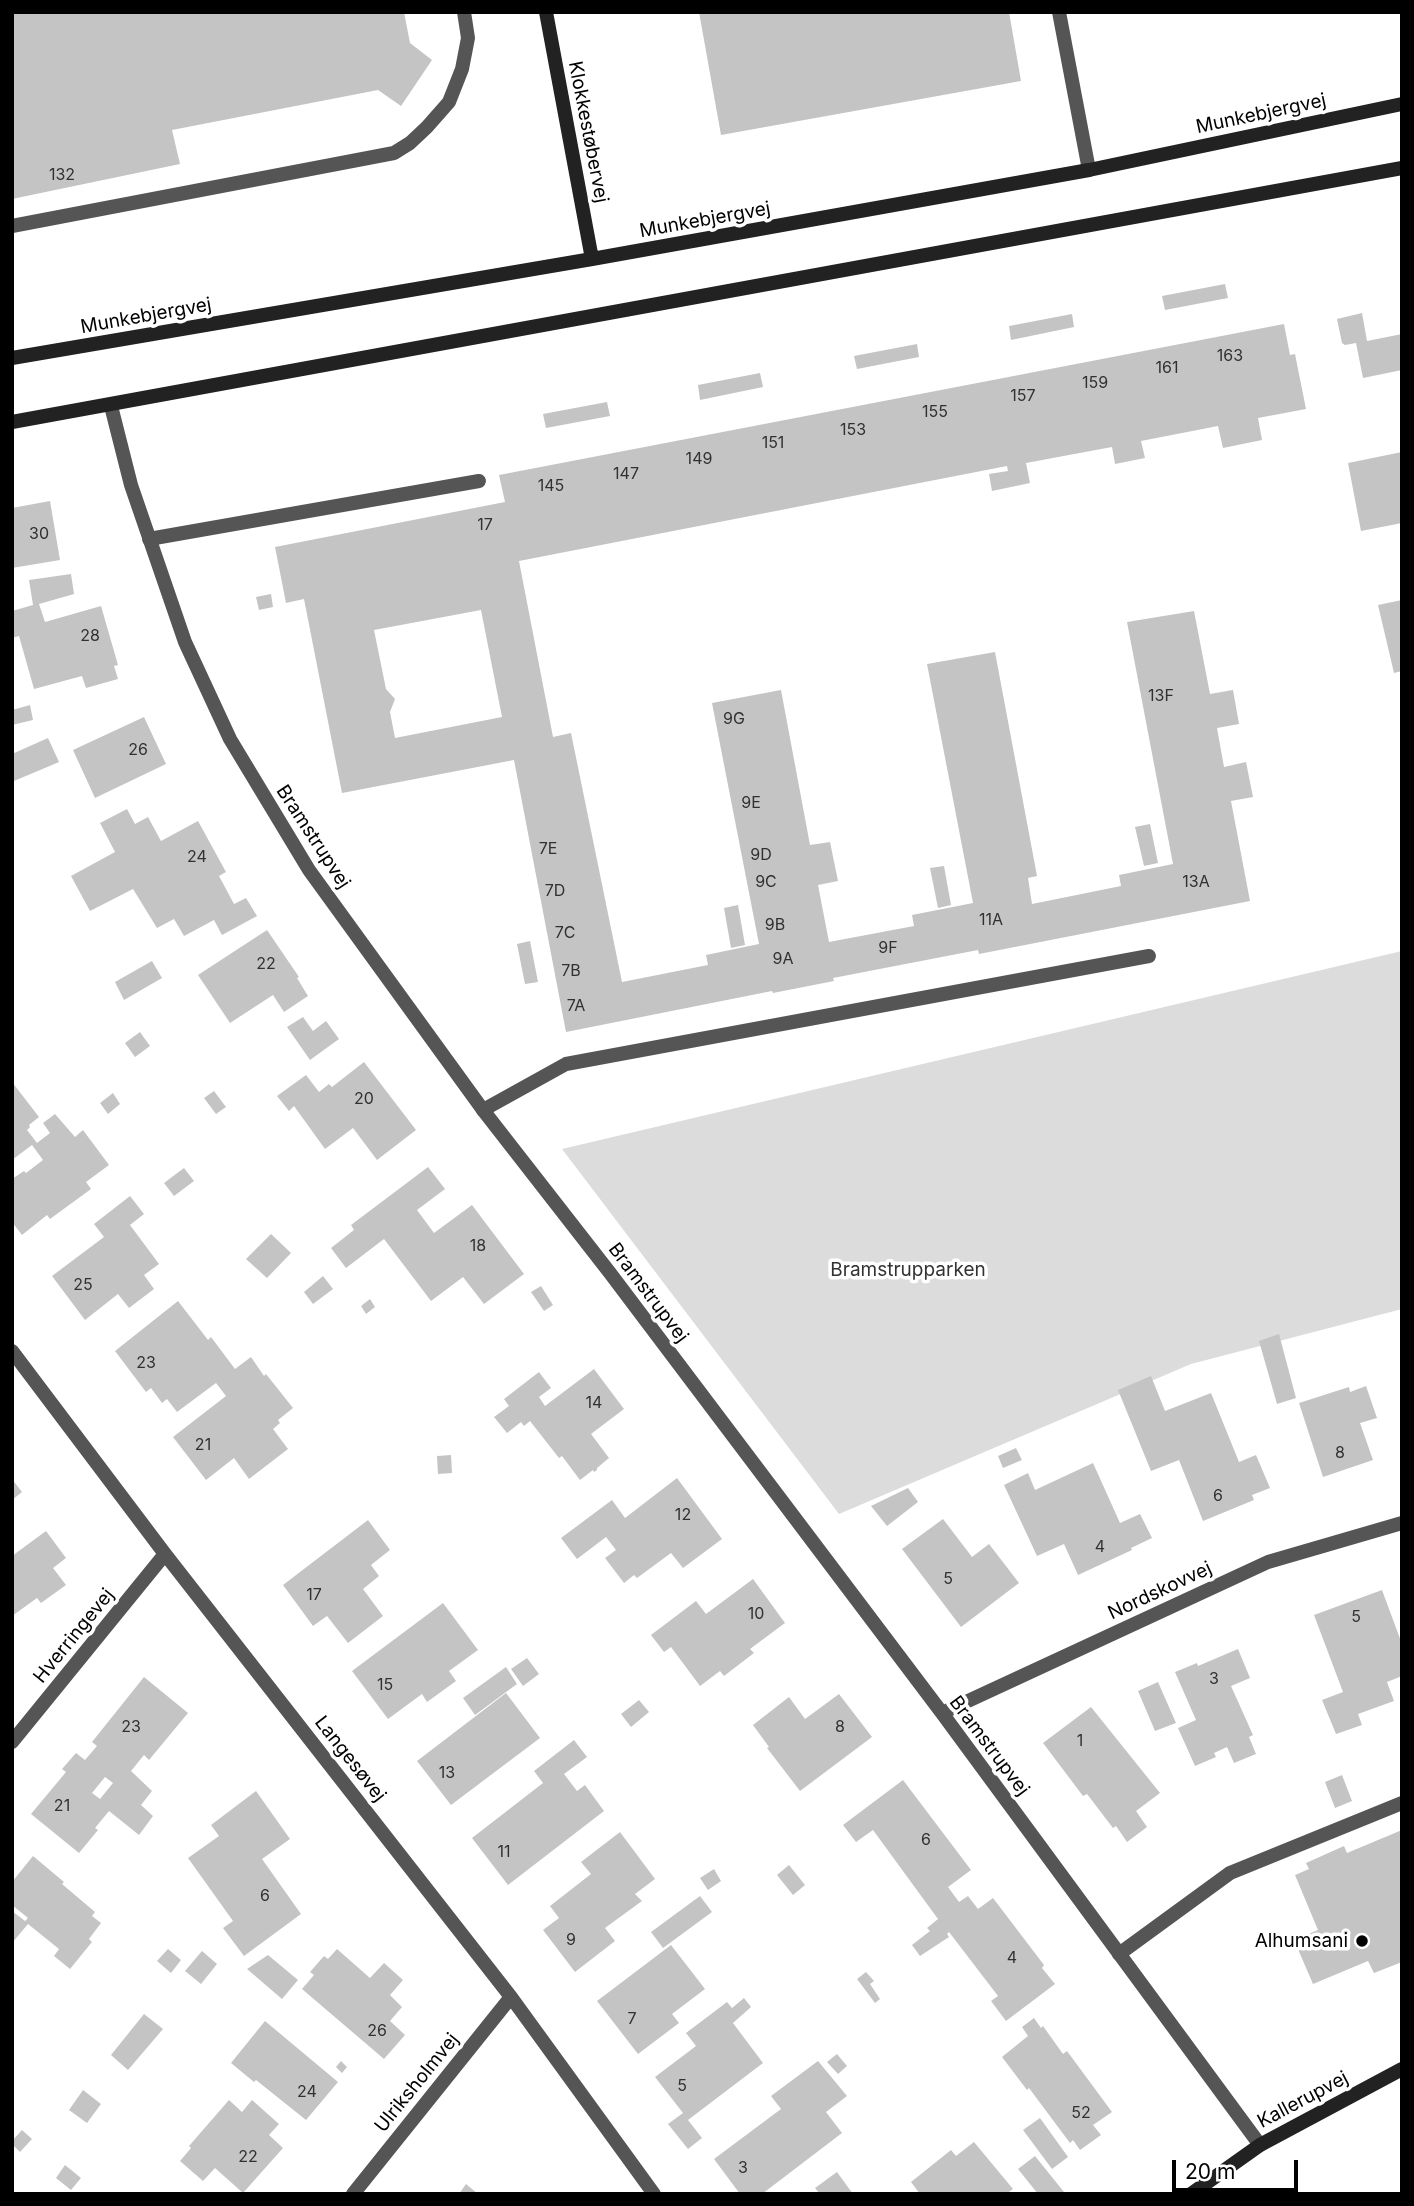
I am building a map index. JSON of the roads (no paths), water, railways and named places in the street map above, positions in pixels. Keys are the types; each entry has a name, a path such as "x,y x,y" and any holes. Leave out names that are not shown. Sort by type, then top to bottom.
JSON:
{"street":[{"path":"12,226 394,153 410,143 449,102 462,69 468,38 464,12"},
{"name":"Klokkestøbervej","path":"546,12 593,259"},
{"path":"1059,12 1089,170"},
{"name":"Munkebjergvej","path":"12,358 593,259 1089,170 1402,104"},
{"path":"12,422 1402,169"},
{"name":"Bramstrupvej","path":"111,406 131,485 185,642 230,739 309,870 483,1110 610,1273 942,1713 1261,2145"},
{"path":"149,539 479,481"},
{"path":"483,1110 566,1064 1149,956"},
{"name":"Langesøvej","path":"12,1351 165,1554 511,1997 654,2194"},
{"name":"Nordskovvej","path":"942,1713 1268,1562 1402,1523"},
{"name":"Hverringevej","path":"12,1742 165,1554"},
{"path":"1119,1954 1230,1873 1402,1803"},
{"name":"Ulriksholmvej","path":"354,2194 511,1997"},
{"name":"Kallerupvej","path":"1191,2194 1261,2145 1402,2069"}],"place":[{"name":"Alhumsani","path":"1362,1941"}],"park label":[{"name":"Bramstrupparken","path":"908,1270"}]}
